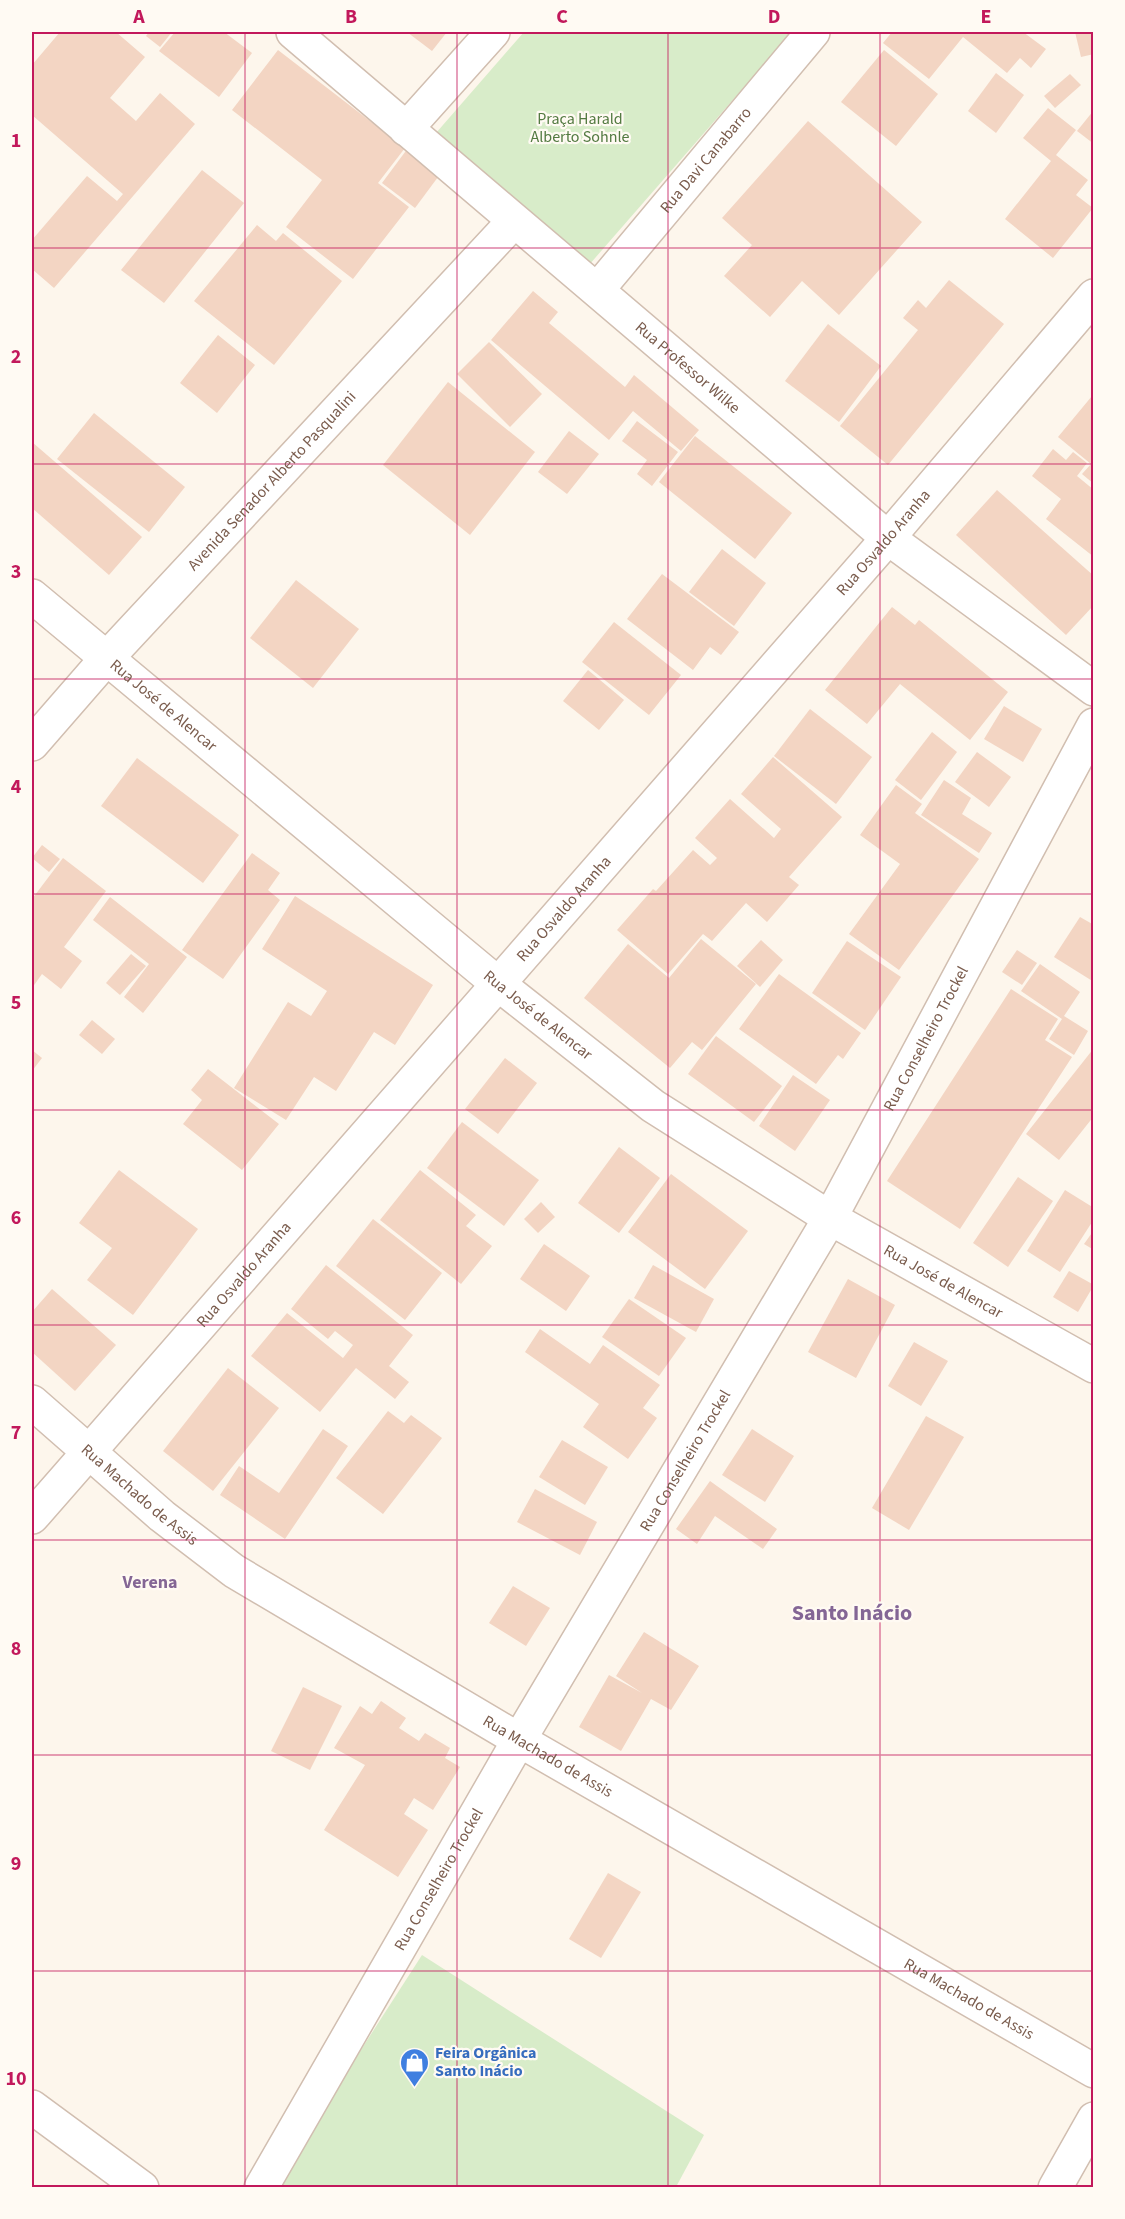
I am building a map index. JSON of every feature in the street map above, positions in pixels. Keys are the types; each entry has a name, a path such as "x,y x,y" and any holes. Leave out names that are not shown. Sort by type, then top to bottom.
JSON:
{"street":[{"name":"Rua Professor Wilke","path":"293,32 514,221 598,289 888,538 1094,689"},
{"path":"406,129 493,32"},
{"name":"Rua Davi Canabarro","path":"598,289 813,32"},
{"name":"Avenida Senador Alberto Pasqualini","path":"32,744 106,659 514,221"},
{"name":"Rua Osvaldo Aranha","path":"32,1517 888,538 1094,296"},
{"name":"Rua José de Alencar","path":"32,596 497,983 653,1106 830,1218 1094,1366"},
{"name":"Rua Conselheiro Trockel","path":"261,2187 519,1740 830,1218 1094,725"},
{"name":"Rua Machado de Assis","path":"32,1402 162,1516 234,1571 519,1740 1094,2071"},
{"path":"32,2107 142,2187"},
{"path":"1055,2187 1094,2119"}],"green space":[{"name":"Praça Harald Alberto Sohnle","path":"524,32 792,32 589,265 436,133"},
{"path":"422,1955 704,2135 676,2187 272,2188"}],"building":[{"path":"60,32 116,32 145,57 110,98 136,121 160,93 195,124 54,288 32,269 32,240 87,176 117,201 123,194 32,115 32,65"},
{"path":"149,32 172,32 160,47 146,36"},
{"path":"175,32 224,32 252,53 219,97 159,51"},
{"path":"407,32 447,32 432,51"},
{"path":"892,32 1023,32 1046,49 1031,68 1020,58 1007,73 963,37 929,79 883,43"},
{"path":"1075,32 1094,32 1094,54 1081,57"},
{"path":"278,50 405,148 378,183 409,207 353,279 286,227 322,180 232,110"},
{"path":"884,50 938,94 896,146 841,102"},
{"path":"996,73 1024,95 996,133 968,111"},
{"path":"1070,74 1081,85 1055,108 1044,96"},
{"path":"1048,108 1076,130 1056,155 1088,180 1076,195 1093,208 1053,258 1005,219 1051,161 1023,138"},
{"path":"1094,110 1094,144 1077,131"},
{"path":"808,121 922,222 839,315 802,281 770,317 724,276 752,245 722,218"},
{"path":"408,148 441,173 415,208 382,183"},
{"path":"202,170 244,203 164,303 121,270"},
{"path":"257,225 276,241 283,233 342,281 274,365 194,301"},
{"path":"949,280 1004,324 888,465 840,426 918,330 903,318 918,300 926,308"},
{"path":"533,291 558,312 549,323 625,387 634,375 699,430 681,451 633,411 609,440 491,340"},
{"path":"828,324 881,366 839,422 785,381"},
{"path":"218,335 255,365 217,413 180,383"},
{"path":"489,342 542,394 510,427 457,374"},
{"path":"448,382 535,452 470,535 383,465"},
{"path":"1092,396 1094,397 1094,484 1082,474 1091,464 1058,437"},
{"path":"94,413 185,487 149,532 57,459"},
{"path":"637,421 678,452 652,486 637,474 647,460 622,441"},
{"path":"569,431 599,454 567,494 538,472"},
{"path":"695,436 792,513 755,559 659,482"},
{"path":"32,442 142,537 109,575 32,508"},
{"path":"1053,449 1066,460 1073,452 1087,463 1077,476 1094,490 1094,557 1046,519 1061,499 1032,476"},
{"path":"997,490 1094,576 1094,605 1066,635 956,535"},
{"path":"722,549 766,583 734,626 689,592"},
{"path":"662,574 739,632 721,655 710,647 693,670 627,619"},
{"path":"296,580 359,629 313,688 250,638"},
{"path":"892,607 915,625 919,620 1008,692 970,740 900,684 867,724 825,690"},
{"path":"614,622 681,675 649,715 582,662"},
{"path":"588,670 624,700 599,730 563,701"},
{"path":"1004,706 1042,729 1023,762 984,739"},
{"path":"810,709 872,757 836,804 774,756"},
{"path":"932,732 957,752 921,800 895,780"},
{"path":"977,752 1011,777 989,807 955,782"},
{"path":"773,757 842,817 789,877 799,885 767,922 746,903 712,941 703,934 668,974 617,930 653,889 656,891 693,850 710,865 717,858 695,838 730,799 774,838 781,829 741,794"},
{"path":"137,758 239,835 203,883 101,806"},
{"path":"944,780 971,798 962,814 992,833 979,853 921,815"},
{"path":"896,785 922,804 915,813 979,859 899,970 849,934 900,864 860,835"},
{"path":"42,845 60,859 49,872 32,858"},
{"path":"252,853 280,873 268,890 280,900 223,979 182,950"},
{"path":"63,858 106,891 64,947 82,961 61,989 42,974 32,988 32,899"},
{"path":"295,896 433,985 395,1045 374,1032 336,1091 314,1077 286,1120 234,1088 288,1002 311,1016 327,991 262,949"},
{"path":"110,897 187,957 143,1013 124,997 149,964 93,920"},
{"path":"1080,917 1094,925 1094,982 1054,957"},
{"path":"701,939 756,984 702,1050 692,1042 670,1068 584,998 628,944 669,978"},
{"path":"761,940 783,960 760,987 737,966"},
{"path":"847,941 901,977 865,1030 812,993"},
{"path":"1017,950 1037,963 1022,985 1002,972"},
{"path":"131,954 146,966 120,995 106,983"},
{"path":"1040,964 1080,992 1064,1016 1088,1031 1074,1055 1049,1039 1062,1019 1021,991"},
{"path":"779,974 861,1033 843,1059 838,1055 816,1084 739,1029"},
{"path":"1011,989 1058,1019 1045,1040 1072,1057 960,1229 887,1181"},
{"path":"92,1020 115,1039 102,1054 79,1035"},
{"path":"716,1036 782,1086 754,1122 688,1074"},
{"path":"1094,1048 1094,1116 1059,1160 1026,1134"},
{"path":"32,1050 42,1058 32,1071"},
{"path":"505,1058 537,1083 498,1134 465,1109"},
{"path":"208,1069 279,1124 242,1170 183,1124 202,1100 191,1090"},
{"path":"793,1075 830,1100 795,1151 759,1126"},
{"path":"462,1122 539,1180 504,1226 427,1168"},
{"path":"619,1147 660,1178 619,1233 578,1203"},
{"path":"119,1170 198,1229 133,1315 87,1280 112,1248 79,1223"},
{"path":"420,1170 476,1215 466,1226 492,1246 461,1284 380,1220"},
{"path":"671,1174 748,1231 705,1289 628,1232"},
{"path":"1018,1177 1053,1201 1008,1267 973,1243"},
{"path":"1065,1190 1094,1208 1094,1219 1060,1272 1027,1251"},
{"path":"541,1202 555,1217 538,1233 524,1219"},
{"path":"373,1219 442,1273 405,1320 336,1266"},
{"path":"1094,1230 1094,1250 1084,1244"},
{"path":"544,1244 590,1276 566,1311 520,1279"},
{"path":"326,1265 413,1335 389,1366 409,1382 395,1399 356,1368 320,1412 251,1356 287,1313 343,1358 353,1345 335,1331 328,1339 291,1309"},
{"path":"653,1265 714,1299 696,1332 634,1298"},
{"path":"1069,1271 1094,1285 1078,1312 1053,1297"},
{"path":"848,1279 895,1305 856,1378 808,1352"},
{"path":"52,1289 116,1345 75,1391 32,1352 32,1312"},
{"path":"629,1299 686,1338 659,1376 602,1337"},
{"path":"540,1329 590,1364 603,1345 660,1385 643,1408 657,1418 628,1459 583,1427 599,1404 525,1352"},
{"path":"914,1342 948,1361 921,1406 888,1386"},
{"path":"228,1368 279,1408 213,1491 163,1451"},
{"path":"388,1411 404,1423 411,1415 442,1438 383,1514 336,1478"},
{"path":"926,1416 964,1437 909,1530 872,1508"},
{"path":"323,1429 348,1446 285,1539 220,1495 239,1466 279,1493"},
{"path":"752,1429 794,1456 765,1502 722,1475"},
{"path":"562,1440 608,1467 585,1505 539,1477"},
{"path":"710,1481 777,1529 763,1549 715,1516 697,1544 676,1529"},
{"path":"535,1489 597,1522 580,1555 517,1522"},
{"path":"513,1586 550,1608 526,1646 489,1623"},
{"path":"644,1632 699,1666 671,1710 651,1699 621,1751 579,1727 609,1675 642,1693 616,1676"},
{"path":"303,1687 342,1706 310,1770 271,1751"},
{"path":"381,1701 406,1718 399,1728 419,1741 425,1733 450,1748 445,1758 460,1767 433,1810 414,1798 404,1814 428,1830 398,1877 324,1830 365,1765 334,1748 360,1706 372,1714"},
{"path":"608,1873 641,1892 601,1958 569,1939"}],"place":[{"name":"Feira Orgânica Santo Inácio","path":"414,2088"}],"district":[{"name":"Verena","path":"150,1582"},
{"name":"Santo Inácio","path":"852,1613"}]}
